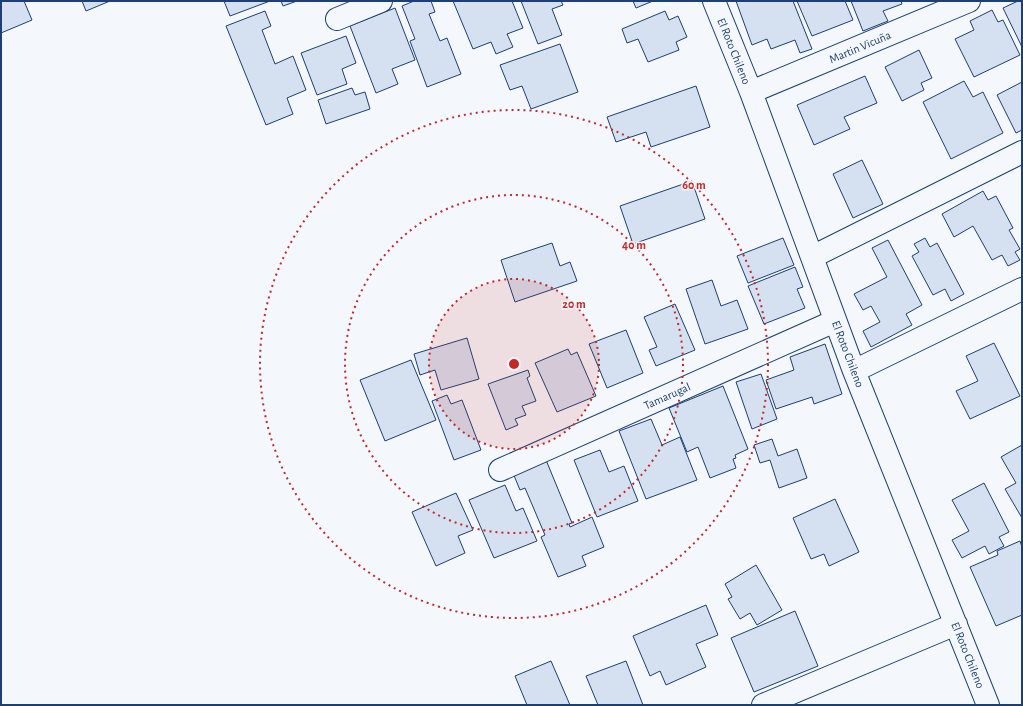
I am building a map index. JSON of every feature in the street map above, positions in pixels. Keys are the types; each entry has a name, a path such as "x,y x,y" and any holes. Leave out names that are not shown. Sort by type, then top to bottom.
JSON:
{"street":[{"path":"337,19 381,1"},
{"name":"El Roto Chileno","path":"714,1 750,92 854,371 988,705"},
{"name":"Martin Vicuña","path":"750,92 968,1"},
{"path":"812,257 1022,152"},
{"path":"854,371 1022,289"},
{"name":"Tamarugal","path":"500,470 835,321"},
{"path":"763,705 956,624"}],"building":[{"path":"1,1 24,1 32,20 1,33"},
{"path":"82,1 110,1 86,11"},
{"path":"224,1 270,1 230,16"},
{"path":"281,1 297,1 283,6"},
{"path":"414,1 431,1 435,12 429,14 440,41 447,38 461,74 427,87 410,41 415,39 402,6"},
{"path":"453,1 512,1 523,28 507,34 513,47 496,54 491,42 473,49"},
{"path":"521,1 561,1 563,5 552,9 562,35 538,44"},
{"path":"633,1 653,1 636,8"},
{"path":"736,1 793,1 812,49 800,53 795,40 771,49 767,39 752,45"},
{"path":"797,1 845,1 853,20 812,36"},
{"path":"851,1 901,1 902,4 883,11 888,21 863,31"},
{"path":"1018,1 1022,1 1022,47 1003,8"},
{"path":"395,8 415,60 392,69 398,84 376,93 350,26"},
{"path":"992,10 998,22 1003,20 1020,55 974,77 955,39 974,30 970,21"},
{"path":"265,11 271,26 262,30 275,64 293,56 306,90 287,98 293,114 266,125 226,26"},
{"path":"665,11 669,20 678,16 687,37 676,42 679,50 648,62 638,39 627,43 622,29"},
{"path":"346,36 356,63 342,69 347,84 317,95 301,53"},
{"path":"560,44 578,92 531,109 522,86 510,90 500,65"},
{"path":"919,50 932,78 921,83 924,90 902,101 885,67"},
{"path":"865,76 877,103 844,117 850,129 814,145 797,105"},
{"path":"964,81 973,97 983,92 1003,133 951,159 923,102"},
{"path":"1022,82 1022,130 1016,133 997,95"},
{"path":"696,86 710,127 651,147 646,132 616,142 607,117"},
{"path":"352,88 355,95 365,92 370,109 326,124 318,100"},
{"path":"862,160 883,204 853,218 833,174"},
{"path":"692,181 705,219 633,244 620,206"},
{"path":"983,191 988,200 996,196 1013,228 1009,230 1020,249 1015,252 1020,260 1008,266 1002,255 992,260 973,226 954,237 942,214"},
{"path":"783,238 794,265 748,283 737,256"},
{"path":"925,238 930,247 937,243 964,294 951,301 945,289 933,295 912,256 919,252 914,244"},
{"path":"888,240 922,305 906,314 912,325 871,347 863,331 880,322 871,306 863,310 854,294 887,277 872,248"},
{"path":"552,243 560,266 570,262 577,281 515,302 501,260"},
{"path":"795,267 803,287 797,289 805,308 764,324 748,286"},
{"path":"712,280 721,306 737,300 748,329 705,344 686,289"},
{"path":"675,304 695,350 656,366 649,350 657,347 644,317"},
{"path":"626,330 643,373 607,388 589,344"},
{"path":"467,338 479,379 441,390 435,370 420,375 414,354"},
{"path":"994,343 1020,396 970,419 956,391 978,381 966,356"},
{"path":"825,344 842,394 814,404 812,397 776,409 766,380 794,370 790,357"},
{"path":"568,349 571,355 577,352 596,396 557,412 535,363"},
{"path":"411,360 436,420 385,441 360,380"},
{"path":"528,370 530,376 527,378 536,401 522,406 526,415 515,419 518,425 506,430 488,384"},
{"path":"761,374 777,419 752,429 736,382"},
{"path":"723,386 748,449 735,455 736,458 733,459 736,468 710,478 698,447 687,452 669,408"},
{"path":"447,395 451,404 462,400 481,450 454,460 432,401"},
{"path":"651,419 662,445 680,437 697,480 646,499 619,431"},
{"path":"772,439 778,456 797,449 807,478 779,488 770,460 760,463 754,445"},
{"path":"1022,445 1022,518 1005,489 1016,483 1001,457"},
{"path":"600,450 609,472 624,466 638,501 597,517 574,460"},
{"path":"546,460 572,523 569,524 570,527 592,517 604,547 582,556 586,566 558,577 541,537 545,535 525,488 520,490 513,473"},
{"path":"984,483 1009,532 999,537 1004,546 989,554 985,546 962,558 952,540 969,531 952,500"},
{"path":"505,485 516,511 523,508 537,541 494,558 469,500"},
{"path":"456,493 473,530 458,536 465,553 436,566 412,512"},
{"path":"835,499 859,552 829,566 824,554 811,559 793,518"},
{"path":"1020,541 1022,547 1022,615 996,626 970,567 998,555 997,551"},
{"path":"756,565 782,610 757,625 750,613 740,619 728,599 732,597 725,584"},
{"path":"706,605 718,635 696,644 706,667 666,685 660,671 650,676 633,636"},
{"path":"795,611 818,666 754,692 731,638"},
{"path":"551,661 570,705 527,705 515,676"},
{"path":"626,661 643,705 598,705 586,676"}]}
